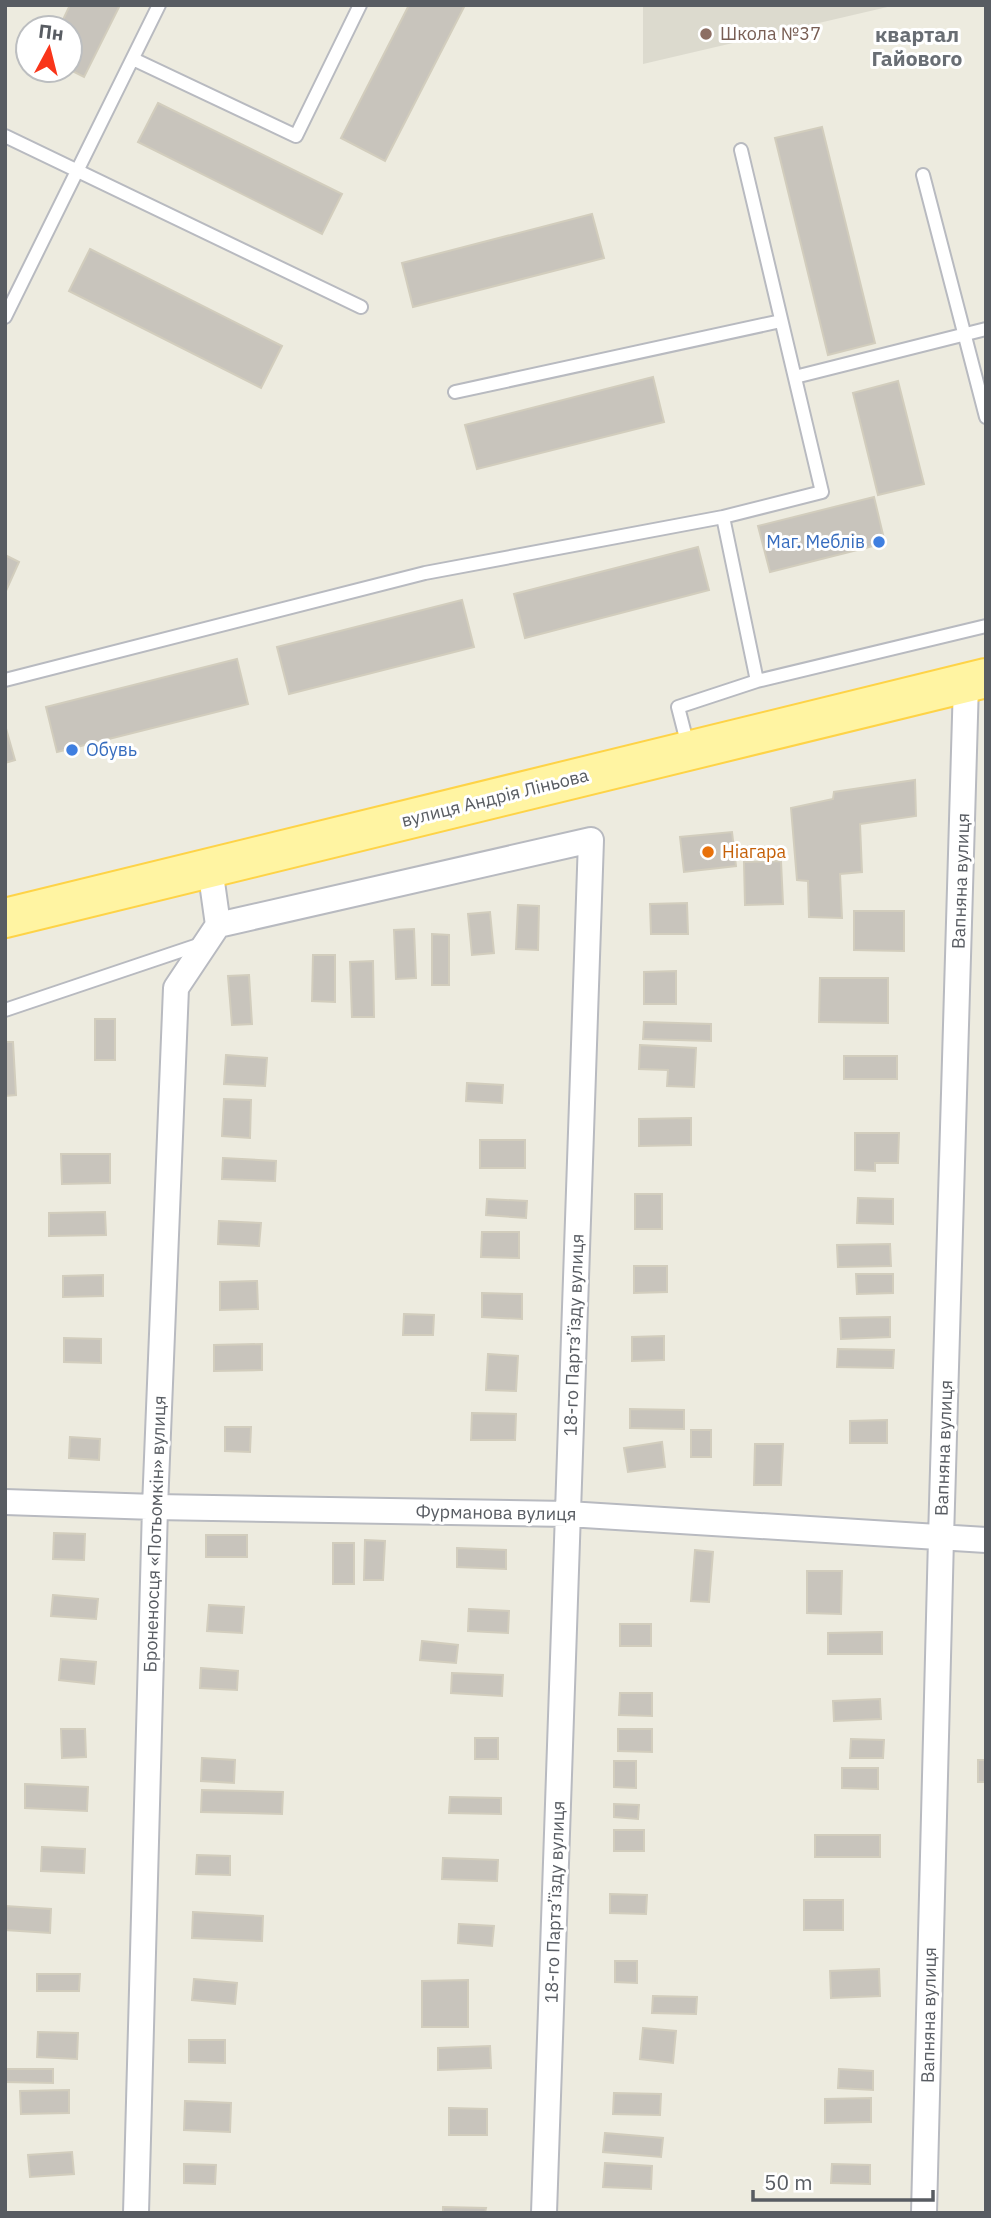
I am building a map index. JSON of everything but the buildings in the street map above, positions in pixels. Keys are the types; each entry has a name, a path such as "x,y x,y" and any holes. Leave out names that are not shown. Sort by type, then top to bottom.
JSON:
{"main road":[{"name":"вулиця Андрія Ліньова","path":"5,918 976,681"}],"street":[{"name":"Вапняна вулиця","path":"925,2213 941,1538 976,681"},
{"name":"18-го Партз’їзду вулиця","path":"212,934 591,840 544,2213"},
{"path":"210,868 212,934"},
{"name":"Броненосця «Потьомкін» вулиця","path":"136,2213 155,1507 176,988 212,934"},
{"name":"Фурманова вулиця","path":"5,1502 568,1514 986,1540"}],"lane":[{"path":"5,317 159,5"},
{"path":"133,59 296,136 360,5"},
{"path":"5,136 361,307"},
{"path":"5,680 425,573 723,517 822,492 741,150"},
{"path":"923,176 986,417"},
{"path":"455,391 781,321"},
{"path":"794,377 986,329"},
{"path":"723,517 757,681"},
{"path":"689,750 678,707 757,681 986,626"},
{"path":"5,1010 212,934"}],"shaded area":[{"name":"Школа №37","path":"643,5 896,5 643,64"}],"place":[{"name":"Школа №37","path":"706,34"},
{"name":"Маг. Меблів","path":"879,542"},
{"name":"Обувь","path":"72,750"},
{"name":"Ніагара","path":"708,852"}],"district":[{"name":"квартал Гайового","path":"917,47"}]}
